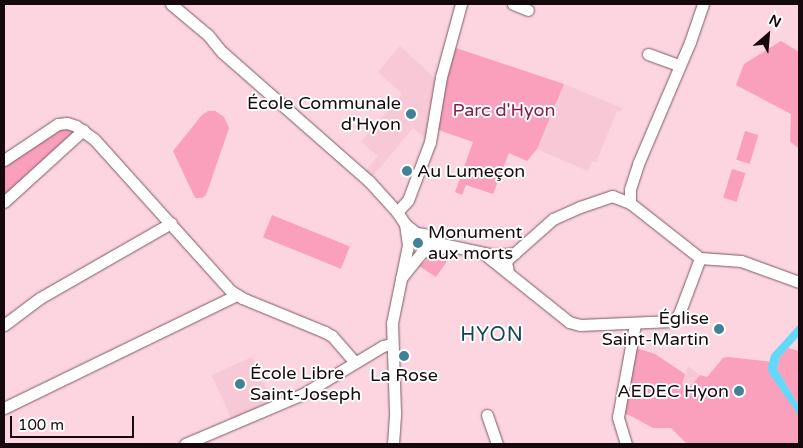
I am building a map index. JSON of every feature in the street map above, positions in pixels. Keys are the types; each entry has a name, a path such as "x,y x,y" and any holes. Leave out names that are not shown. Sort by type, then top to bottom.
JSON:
{"street":[{"path":"171,4 208,35 222,52 369,181 397,212 405,224 411,238 412,251 452,246 501,256 512,256"},
{"path":"397,212 408,200 430,142 442,77 461,4"},
{"path":"513,4 528,10"},
{"path":"630,203 630,189 638,164 690,42 703,4"},
{"path":"648,54 679,65"},
{"path":"4,160 58,124 66,123 83,130 94,139 236,295 325,332 332,336 355,362"},
{"path":"4,202 83,130"},
{"path":"508,272 506,262 553,219 612,196 624,184 638,164"},
{"path":"612,196 630,203 700,258 741,261 799,282"},
{"path":"4,325 40,298 171,223"},
{"path":"401,278 425,248 424,234 411,238"},
{"path":"393,444 392,323 404,256 411,238"},
{"path":"484,253 568,322 580,326 673,321 679,314 700,258"},
{"path":"4,408 236,295"},
{"path":"626,444 618,417 635,324"},
{"path":"185,444 303,394 383,346 392,344"},
{"path":"488,415 497,444"}],"shaded area":[{"name":"École Communale d'Hyon","path":"400,46 440,83 430,142 413,128 369,181 362,175 378,156 361,142 402,94 378,72"},
{"path":"564,84 622,108 620,112 617,111 596,162 592,161 588,171 537,149"},
{"name":"École Libre Saint-Joseph","path":"252,357 274,406 234,424 212,375"},
{"path":"688,366 700,375 689,389 682,384"}],"green space":[{"path":"781,41 799,52 799,149 790,141 791,114 736,85 744,64"},
{"name":"Parc d'Hyon","path":"450,46 564,84 537,149 527,161 509,153 493,194 466,185 462,195 455,192 473,142 433,128"},
{"path":"208,111 215,111 224,117 229,128 206,195 202,198 195,198 173,151 202,115"},
{"path":"71,124 76,136 4,202 4,160 41,135"},
{"path":"745,131 758,135 750,164 736,160"},
{"path":"732,169 745,173 737,202 723,198"},
{"path":"272,215 350,246 341,269 263,237"},
{"path":"452,254 436,277 419,266 431,257"},
{"name":"AEDEC Hyon","path":"636,348 655,354 685,374 682,384 689,388 700,375 707,377 723,358 772,362 799,413 799,444 687,444 671,428 653,428 629,415 620,414"},
{"path":"788,348 799,351 799,406 777,369 780,357"}],"water":[{"path":"799,324 799,336 780,357 777,369 799,406 799,416 769,373 768,367 771,355"}],"place":[{"name":"École Communale d'Hyon","path":"411,114"},
{"name":"Au Lumeçon","path":"407,171"},
{"name":"Monument aux morts","path":"418,243"},
{"name":"Église Saint-Martin","path":"719,329"},
{"name":"La Rose","path":"404,356"},
{"name":"École Libre Saint-Joseph","path":"240,384"},
{"name":"AEDEC Hyon","path":"739,391"}],"district":[{"name":"HYON","path":"492,335"}]}
